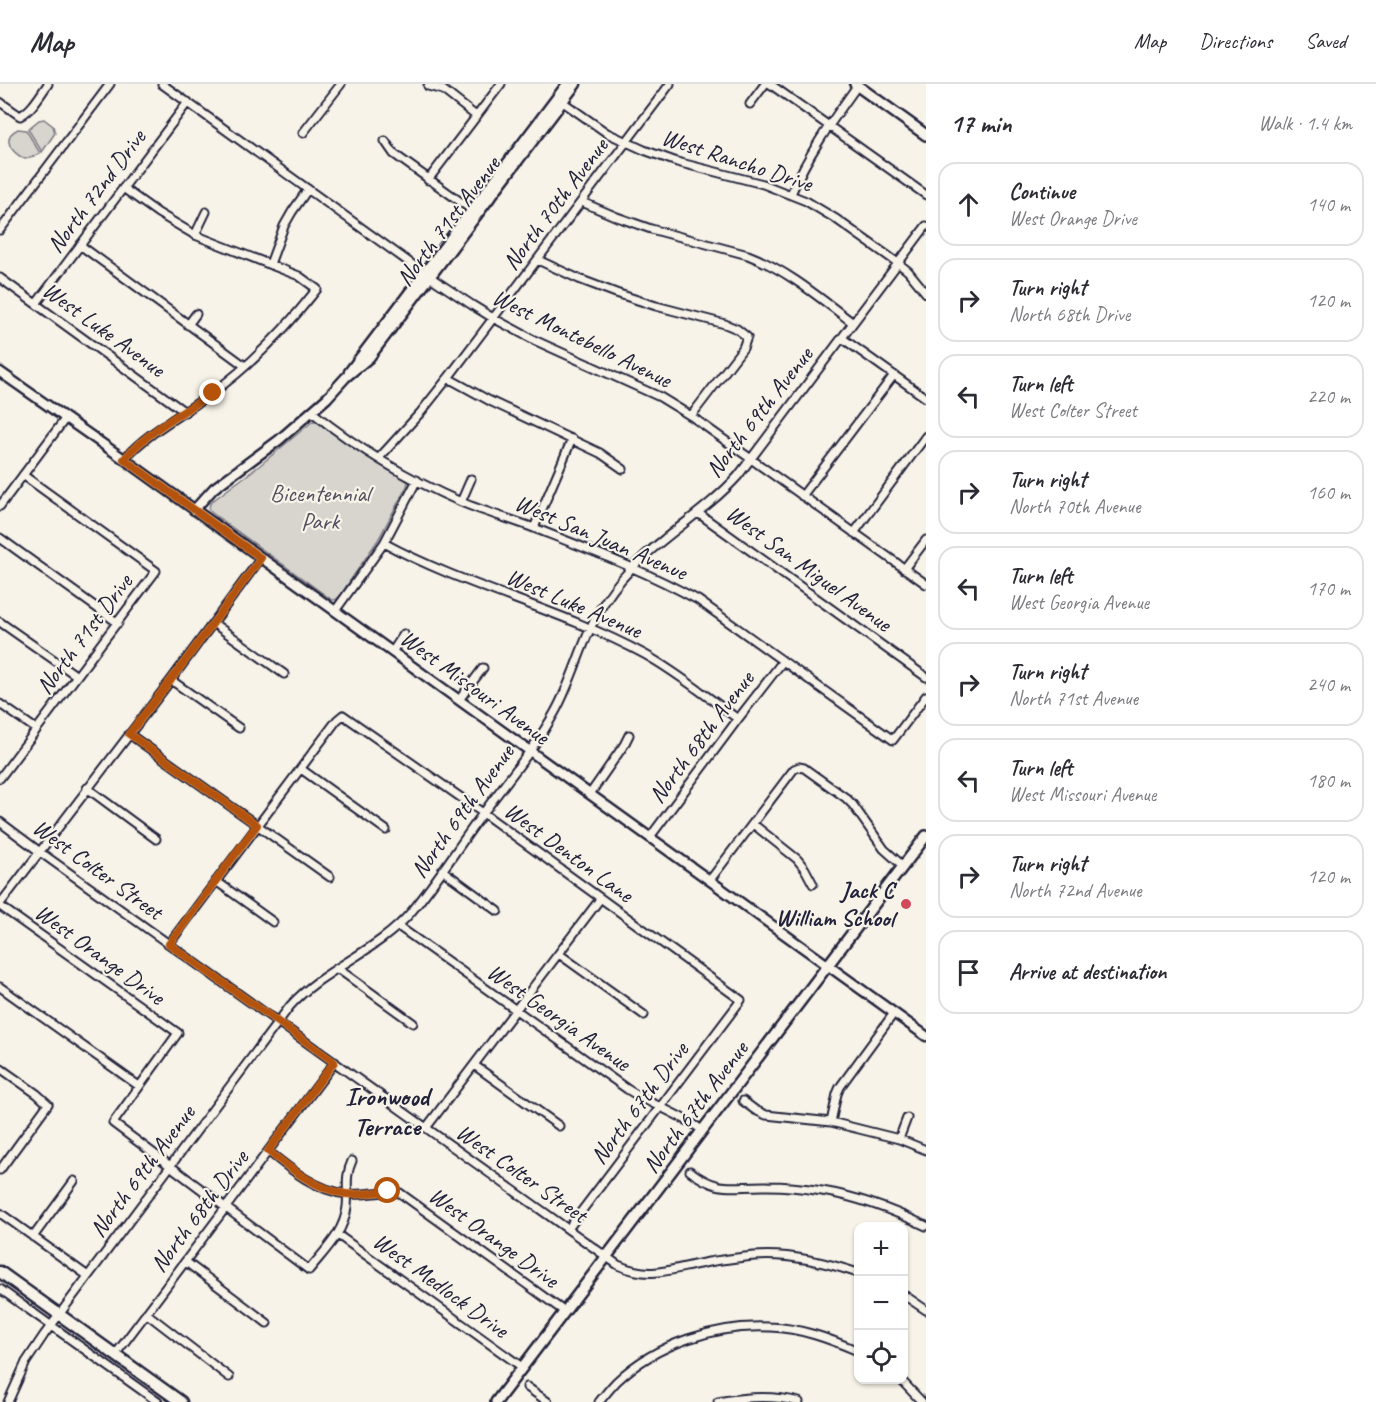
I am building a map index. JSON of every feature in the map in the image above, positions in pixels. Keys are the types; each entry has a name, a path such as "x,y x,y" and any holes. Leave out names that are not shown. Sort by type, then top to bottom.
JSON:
{"main road":[{"path":"856,85 926,135"},
{"name":"North 67th Avenue","path":"496,1402 926,836"},
{"path":"0,1272 181,1402"}],"street":[{"path":"0,102 20,116 24,115 48,84"},
{"path":"0,230 110,84"},
{"name":"West Montebello Avenue","path":"162,84 427,275 493,318 534,340 660,398 691,416 926,585"},
{"path":"303,133 340,84"},
{"path":"428,180 501,84"},
{"name":"North 71st Avenue","path":"559,100 567,84"},
{"name":"North 71st Avenue","path":"194,510 214,488 279,440 369,358 427,275 559,100 576,84"},
{"name":"North 70th Avenue","path":"379,458 448,378 670,84"},
{"path":"750,104 765,84"},
{"path":"770,84 926,195"},
{"path":"791,194 806,160 856,85"},
{"path":"428,87 443,90 476,116"},
{"name":"West Rancho Drive","path":"559,100 607,133 626,142 677,162 752,180 791,194 820,208 898,263 926,292"},
{"name":"North 72nd Drive","path":"36,304 188,102"},
{"path":"385,141 394,154 475,212"},
{"path":"123,188 158,213 195,235 299,276 317,289 285,326 245,366 213,393 145,438 124,459"},
{"path":"270,264 292,212 308,189"},
{"path":"582,202 651,229 763,261 782,271 854,322"},
{"path":"195,235 206,212"},
{"name":"North 69th Avenue","path":"8,1402 26,1362 51,1326 290,1006 305,990 367,950 398,926 411,912 530,751 555,711 590,629 605,601 631,568 656,544 724,491 926,226"},
{"path":"80,245 245,366"},
{"path":"538,260 626,297 725,324 737,329 747,337 742,348 691,416"},
{"name":"West Luke Avenue","path":"0,278 184,412"},
{"path":"188,325 196,314"},
{"path":"842,338 926,398"},
{"name":"West Missouri Avenue","path":"0,372 926,1036"},
{"path":"802,496 894,375"},
{"path":"448,378 490,401 600,453 623,469"},
{"name":"West San Juan Avenue","path":"312,412 379,458 461,502 534,528 665,582 698,600 893,740 926,696"},
{"path":"0,506 65,419"},
{"path":"854,533 926,435"},
{"path":"534,528 572,439"},
{"name":"North 71st Drive","path":"0,778 156,571 23,475"},
{"path":"461,502 471,478"},
{"path":"335,611 384,543 417,480"},
{"name":"West San Miguel Avenue","path":"698,513 926,676"},
{"path":"0,538 118,623"},
{"path":"904,569 926,540"},
{"name":"West Luke Avenue","path":"384,543 451,575 620,642 660,663 738,719"},
{"path":"0,905 261,558"},
{"path":"0,622 77,676"},
{"path":"213,623 284,674"},
{"path":"392,651 404,634"},
{"name":"North 68th Avenue","path":"650,837 783,661"},
{"path":"459,700 483,668"},
{"path":"171,680 239,728"},
{"path":"0,704 36,729"},
{"name":"West Denton Lane","path":"301,769 337,720 343,716 483,813 741,1000"},
{"path":"129,734 330,877"},
{"path":"590,794 629,735"},
{"path":"710,880 794,769 799,767 804,768 846,798 859,812 884,849 903,866"},
{"path":"169,944 301,769 386,830"},
{"path":"87,788 156,839"},
{"name":"West Colter Street","path":"0,822 618,1265 645,1272 664,1272 737,1258 779,1256 837,1266 854,1272"},
{"path":"753,824 797,859 813,884"},
{"path":"442,870 498,911"},
{"path":"216,881 273,922"},
{"path":"426,1128 600,898"},
{"name":"West Orange Drive","path":"0,905 178,1033 140,1086"},
{"name":"West Georgia Avenue","path":"398,926 627,1089 690,1121 702,1130"},
{"path":"558,954 644,1015"},
{"path":"337,968 413,1023"},
{"path":"0,987 140,1086 113,1123 309,1270 338,1235 343,1225 347,1172 352,1161"},
{"name":"North 67th Drive","path":"568,1229 741,1000"},
{"path":"831,1122 840,1087 894,1013"},
{"name":"North 68th Drive","path":"115,1355 334,1062"},
{"path":"474,1065 559,1126"},
{"path":"0,1068 48,1104 0,1170"},
{"path":"743,1101 766,1115 831,1122 900,1139 926,1150"},
{"path":"900,1139 907,1118"},
{"name":"West Orange Drive","path":"268,1151 321,1187 347,1194 388,1191 400,1193 565,1312"},
{"path":"690,1171 708,1183 725,1188 781,1186 842,1195 878,1205 926,1226"},
{"path":"33,1237 74,1181"},
{"path":"0,1214 88,1276"},
{"name":"West Medlock Drive","path":"338,1235 522,1367"},
{"path":"186,1262 267,1323"},
{"path":"0,1289 158,1402"},
{"path":"908,1298 926,1310"},
{"path":"146,1313 229,1377"},
{"path":"598,1402 628,1372 654,1354 704,1334 734,1328 770,1327 811,1334 854,1349"},
{"path":"905,1384 922,1402"},
{"path":"527,1387 548,1402"},
{"path":"718,1402 739,1398 785,1398 799,1402"}],"green space":[{"path":"44,119 53,126 55,133 42,152 28,129 39,120"},
{"path":"18,129 26,130 40,153 25,159 12,149 10,137"},
{"name":"Bicentennial Park","path":"313,421 408,482 378,540 335,600 208,509 211,502"}],"place":[{"name":"Jack C William School","path":"906,904"}],"district":[{"name":"Ironwood Terrace","path":"387,1111"}],"route":[{"path":"213,393 145,438 124,459 261,558 129,734 257,825 169,944 334,1062 268,1151 321,1187 347,1194 388,1191"}]}
